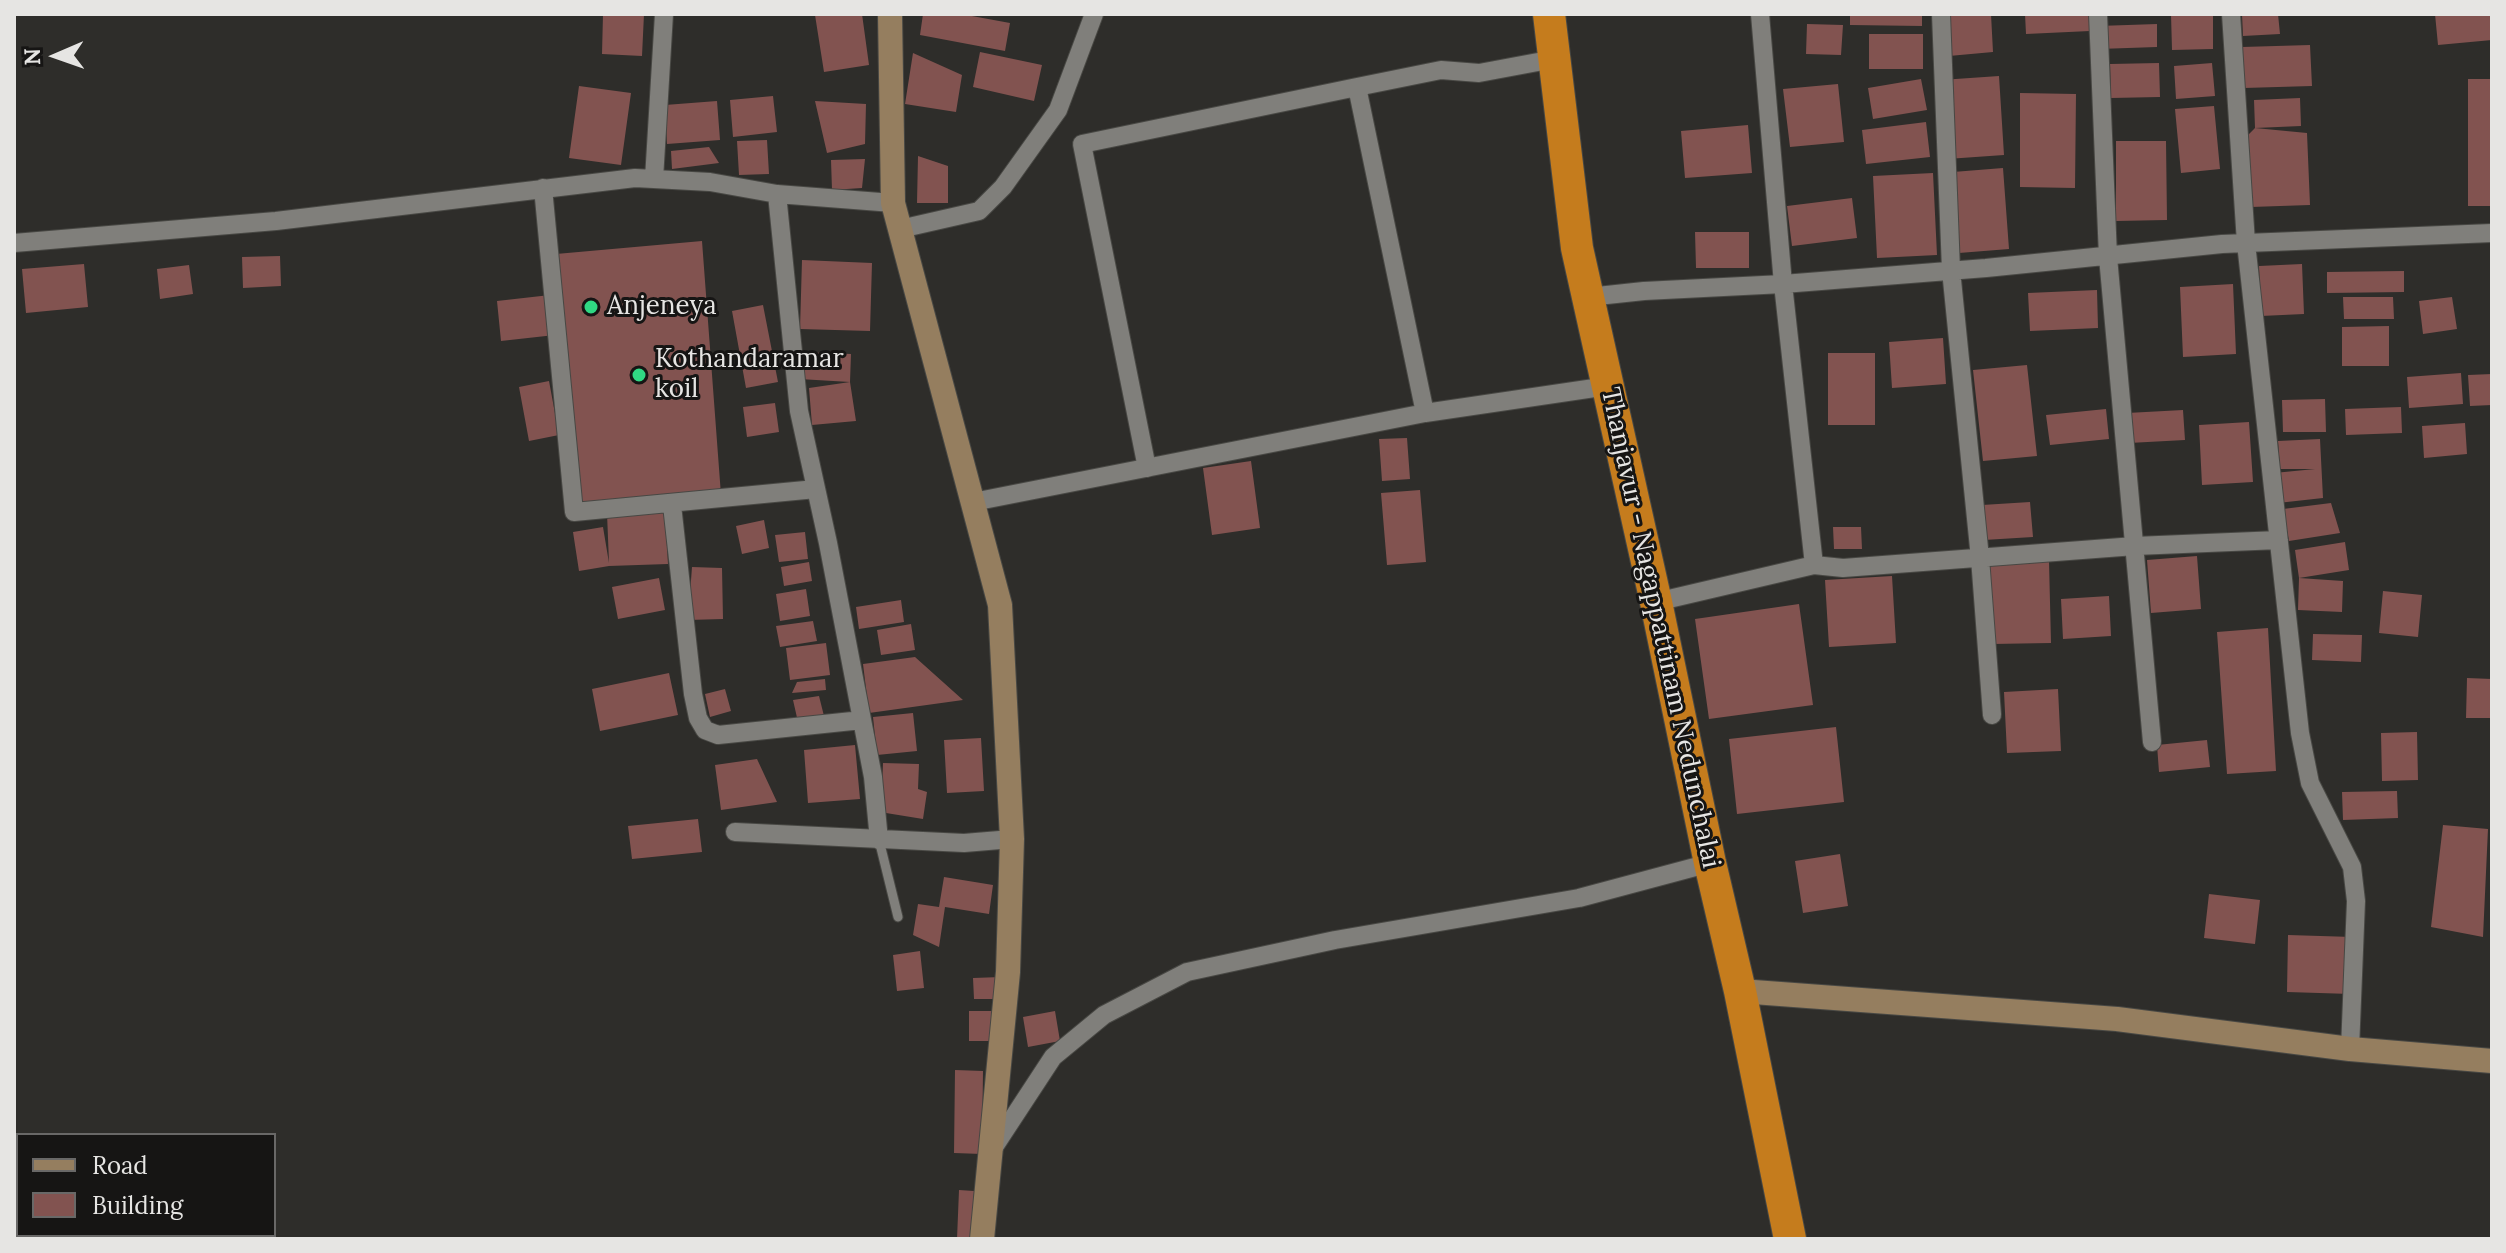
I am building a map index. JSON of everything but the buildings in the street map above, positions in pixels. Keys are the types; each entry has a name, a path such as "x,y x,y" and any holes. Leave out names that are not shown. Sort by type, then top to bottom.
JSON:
{"highway":[{"name":"Thanjavur - Nagappattinam Nedunchalai","path":"1549,14 1577,248 1740,991 1790,1239"}],"street":[{"path":"654,179 664,14"},
{"path":"890,14 893,203 1000,605 1012,839 1008,972 982,1239"},
{"path":"900,229 979,211 1003,187 1058,110 1094,14"},
{"path":"1760,14 1783,284 1814,565"},
{"path":"1941,14 1951,270 1980,558 1992,715"},
{"path":"2098,14 2108,257 2152,742"},
{"path":"2231,14 2246,243 2300,733 2310,783 2352,867 2356,901 2350,1049"},
{"path":"1147,468 1082,144 1441,70 1479,73 1554,59"},
{"path":"1357,87 1425,413"},
{"path":"14,243 276,221 635,178 710,182 777,194 893,203"},
{"path":"543,188 574,512 816,489"},
{"path":"777,194 799,411 873,777 879,840"},
{"path":"1588,297 1783,284 2246,243 2492,233"},
{"path":"973,502 1425,413 1608,386"},
{"path":"672,505 693,694 698,718 705,730 718,735 862,720"},
{"path":"1656,602 1814,565 1843,568 2135,546 2279,540"},
{"path":"735,832 964,843 1012,839"},
{"path":"991,1151 1053,1057 1104,1015 1187,972 1335,940 1579,898 1710,863"},
{"path":"1740,991 2117,1019 2350,1049 2492,1061"}],"lane":[{"path":"879,840 898,917"}],"place":[{"name":"Anjeneya","path":"591,307"},
{"name":"Kothandaramar koil","path":"639,375"}]}
